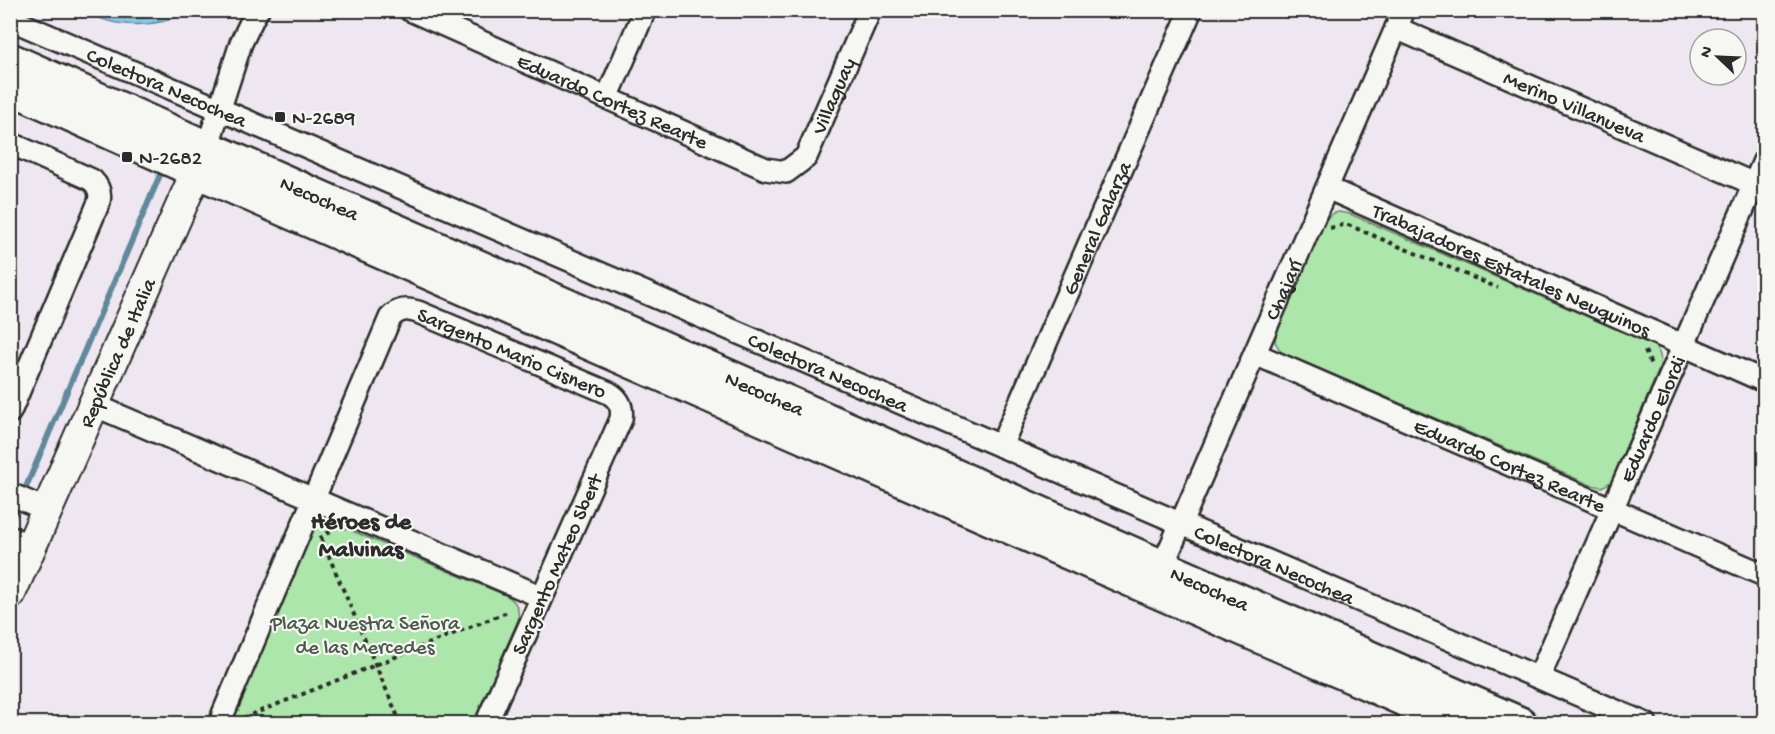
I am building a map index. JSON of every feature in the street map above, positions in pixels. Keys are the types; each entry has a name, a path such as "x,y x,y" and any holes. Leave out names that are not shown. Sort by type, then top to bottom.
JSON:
{"main road":[{"name":"Necochea","path":"10,60 202,160 1461,723"},
{"name":"Necochea","path":"10,87 202,160 1162,567 1520,723"}],"street":[{"name":"República de Italia","path":"10,594 21,542 47,510 94,405 202,160 241,43 258,10"},
{"name":"Eduardo Cortez Rearte","path":"410,10 443,17 607,98 766,169 786,172"},
{"path":"607,98 645,10"},
{"name":"Villaguay","path":"786,172 806,157 870,10"},
{"name":"General Galarza","path":"1001,446 1191,10"},
{"name":"Colectora Necochea","path":"10,19 1646,723"},
{"name":"Merino Villanueva","path":"1400,19 1754,184"},
{"name":"Chajarí","path":"1162,567 1400,19"},
{"path":"10,144 92,180 99,190 99,202 10,412"},
{"name":"Eduardo Elordi","path":"1539,677 1764,161"},
{"name":"Trabajadores Estatales Neuquinos","path":"1327,188 1764,381"},
{"name":"Sargento Mario Cisnero","path":"314,499 390,318 399,310 412,310 556,370 609,393 618,399 620,404"},
{"name":"Eduardo Cortez Rearte","path":"1255,354 1764,575"},
{"name":"Sargento Mateo Sbert","path":"486,723 621,419 620,404"},
{"path":"94,405 542,597"},
{"path":"10,494 47,510"},
{"path":"221,723 314,499"}],"path":[{"path":"1329,228 1346,224 1506,292"},
{"path":"1645,351 1652,367 1648,378"},
{"path":"316,541 331,531 341,535"},
{"path":"321,538 402,723"},
{"path":"508,605 512,618"},
{"path":"243,719 510,611"}],"green space":[{"path":"1339,212 1350,214 1653,345 1660,356 1659,369 1611,482 1602,487 1591,485 1281,352 1275,342 1277,330 1325,220"},
{"name":"Plaza Nuestra Señora de las Mercedes","path":"333,523 512,599 518,608 518,620 473,723 234,724 234,715 311,532 320,524"}],"water":[{"path":"87,11 189,11 165,21 138,25 111,22"}],"waterway":[{"path":"26,487 163,168"},
{"path":"10,523 17,508"}],"place":[{"name":"N-2689","path":"280,117"},
{"name":"N-2682","path":"127,157"}],"district":[{"name":"Héroes de Malvinas","path":"361,534"}]}
